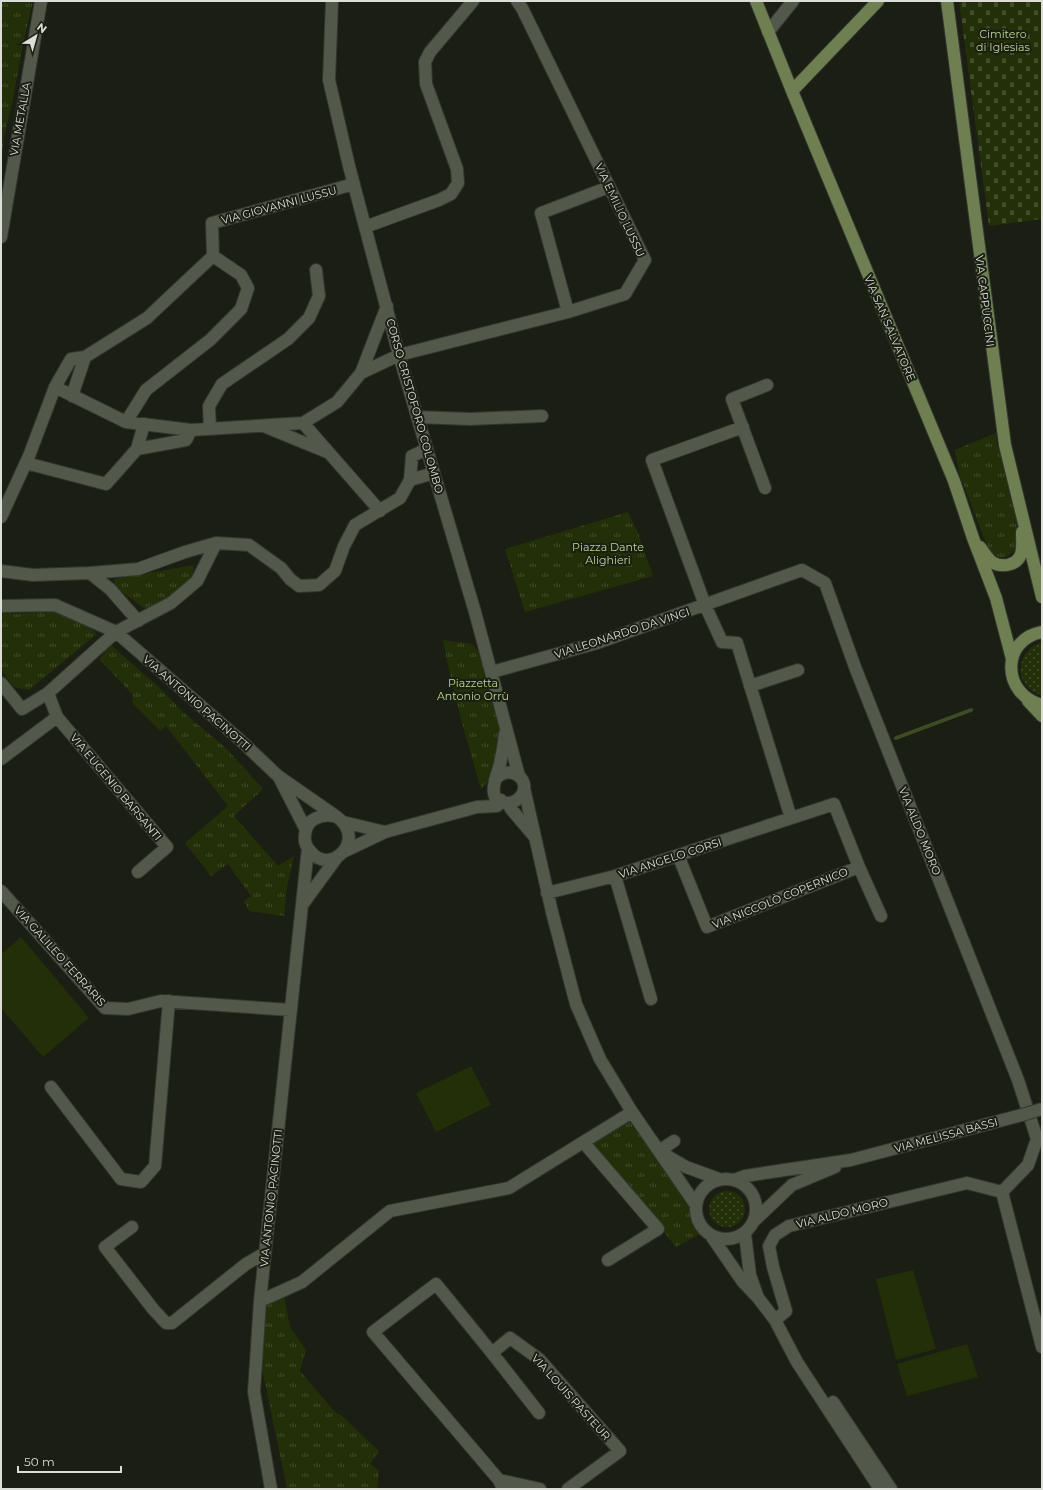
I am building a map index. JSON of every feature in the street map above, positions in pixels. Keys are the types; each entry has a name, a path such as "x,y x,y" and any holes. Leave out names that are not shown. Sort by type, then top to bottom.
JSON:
{"main road":[{"name":"VIA SAN SALVATORE","path":"756,1 951,474 996,598 1012,659 1012,678 1022,695 1042,716"},
{"path":"792,91 878,1"},
{"path":"942,1 950,26"},
{"name":"VIA CAPPUCCINI","path":"947,1 1005,445 1042,597"},
{"path":"973,538 992,562 1001,565 1011,565 1021,554 1022,518"},
{"path":"1012,659 1021,642 1032,635 1042,632"},
{"path":"1022,695 1034,703 1042,705"}],"street":[{"name":"VIA METALLA","path":"1,237 41,1"},
{"name":"CORSO CRISTOFORO COLOMBO","path":"332,1 329,80 354,184 387,306 398,355 492,672 519,776"},
{"path":"365,227 439,200 451,194 458,183 456,170 426,84 424,72 425,62 430,52 473,1"},
{"name":"VIA EMILIO LUSSU","path":"361,372 398,355 568,312 625,294 645,260 518,1"},
{"path":"768,32 793,1"},
{"name":"VIA GIOVANNI LUSSU","path":"213,256 212,223 354,184"},
{"path":"568,312 541,213 609,187"},
{"path":"1,518 26,463 55,388 71,359 85,357 147,318 213,256 241,275 248,288 241,309 210,340 146,390 126,422"},
{"path":"210,429 209,406 222,384 288,339 309,318 319,296 316,270"},
{"path":"55,388 126,422 191,430 303,423 336,402 361,372 387,306"},
{"path":"72,396 85,357"},
{"path":"765,488 732,399 767,385"},
{"path":"417,418 470,419 542,416"},
{"path":"303,423 380,511"},
{"path":"26,463 106,484 137,449 144,424"},
{"path":"263,426 329,453"},
{"path":"742,427 652,460 705,605 722,642 737,643 791,818"},
{"path":"137,449 186,440 191,430"},
{"path":"1,571 33,575 90,573 138,569 185,552 216,543 248,545 281,568 290,579 299,586 319,584 335,571 344,546 355,525 400,498 410,480 412,456 427,449"},
{"path":"410,480 434,473"},
{"path":"1,683 22,709 48,693 116,632 171,603 197,581 216,543"},
{"name":"VIA ALDO MORO","path":"705,605 802,570 825,583 858,674 1018,1080 1037,1140 1028,1165 1002,1192 967,1183 789,1226 775,1235 769,1246 773,1267 786,1311 775,1320"},
{"path":"90,573 110,589 138,621"},
{"path":"1,606 56,605 116,632"},
{"name":"VIA LEONARDO DA VINCI","path":"492,672 597,643 705,605"},
{"name":"VIA ANTONIO PACINOTTI","path":"116,632 239,739 278,776 340,820"},
{"path":"750,686 798,670"},
{"name":"VIA EUGENIO BARSANTI","path":"48,693 57,717 167,847 138,872"},
{"path":"1,759 57,717"},
{"name":"CORSO CRISTOFORO COLOMBO","path":"494,782 500,766 506,730"},
{"path":"477,807 498,776 506,772 515,773 522,779 547,893 576,1004 600,1059 632,1112 696,1205"},
{"name":"VIA ANTONIO PACINOTTI","path":"278,776 306,830"},
{"path":"494,782 494,794 511,809 536,838"},
{"path":"385,832 340,820 330,815 322,815 309,823 304,836 308,848 312,854 327,860 385,832 477,807 497,806 504,802 517,800 523,793 524,788"},
{"name":"VIA ANGELO CORSI","path":"547,893 615,876 834,804 859,867"},
{"path":"340,820 347,828 349,835 349,842 341,854"},
{"name":"VIA ANTONIO PACINOTTI","path":"271,1489 254,1392 260,1301 308,848"},
{"name":"VIA ANTONIO PACINOTTI","path":"302,906 341,854"},
{"name":"VIA NICCOLÒ COPERNICO","path":"678,855 707,928 859,867"},
{"path":"859,867 881,916"},
{"path":"615,876 651,999"},
{"name":"VIA GALILEO FERRARIS","path":"1,891 105,1008 128,1009 161,1001 169,1001 291,1010"},
{"path":"51,1087 121,1179 142,1182 155,1166 169,1001"},
{"name":"VIA MELISSA BASSI","path":"734,1180 745,1176 851,1160 1042,1109"},
{"path":"260,1301 302,1282 390,1211 509,1188 632,1112"},
{"path":"659,1151 674,1141"},
{"path":"584,1143 658,1229 608,1260"},
{"path":"659,1151 686,1168 719,1179 734,1180 740,1182 748,1188 754,1197 757,1207 751,1227 745,1234 738,1238 729,1240 712,1236 699,1224 696,1215 698,1196 703,1189 719,1179"},
{"name":"VIA MELISSA BASSI","path":"754,1221 792,1185 851,1160"},
{"path":"1002,1192 1042,1347"},
{"path":"132,1227 105,1247 153,1309 166,1323 172,1322 246,1264 265,1253"},
{"path":"745,1234 750,1274 759,1299"},
{"path":"712,1236 742,1282 759,1299 775,1320 797,1362 880,1489"},
{"path":"539,1413 436,1284 373,1332 501,1485 540,1489"},
{"path":"783,1335 789,1338 891,1489"},
{"name":"VIA LOUIS PASTEUR","path":"492,1353 510,1338 539,1359 620,1451 568,1489"}],"green space":[{"path":"1,1 33,1 4,137 1,168"},
{"name":"Cimitero di Iglesias","path":"959,1 1042,1 1042,219 989,226"},
{"path":"996,433 997,443 1019,522 1016,550 1006,557 993,557 987,546 959,473 955,450"},
{"name":"Piazza Dante Alighieri","path":"628,512 638,533 653,576 525,612 505,549"},
{"path":"194,565 191,582 157,608 144,608 115,587 114,579"},
{"path":"1,611 14,614 55,611 80,620 97,634 29,690 14,687 1,670"},
{"name":"Piazzetta Antonio Orrù","path":"443,640 472,644 486,661 501,731 493,776 481,789 455,697"},
{"path":"1042,642 1042,695 1033,691 1026,685 1022,677 1021,669 1022,660 1026,653 1033,646"},
{"path":"111,645 162,690 183,712 227,749 263,789 234,816 278,866 294,856 287,887 284,916 249,911 244,901 251,896 228,864 211,876 185,843 228,806 166,726 160,731 133,704 132,694 99,659"},
{"path":"21,937 89,1018 43,1057 1,1008 1,954"},
{"path":"471,1066 491,1105 436,1132 416,1093"},
{"path":"632,1118 693,1206 694,1217 702,1233 676,1247 593,1143"},
{"path":"727,1191 740,1196 745,1209 740,1222 727,1227 714,1222 709,1209 714,1196"},
{"path":"913,1270 936,1349 896,1360 876,1279"},
{"path":"284,1296 290,1327 306,1350 300,1371 335,1412 342,1416 379,1451 370,1464 379,1470 377,1489 287,1489 261,1364 263,1303"},
{"path":"967,1344 978,1377 907,1396 897,1364"}],"waterway":[{"path":"896,738 971,710"}]}
